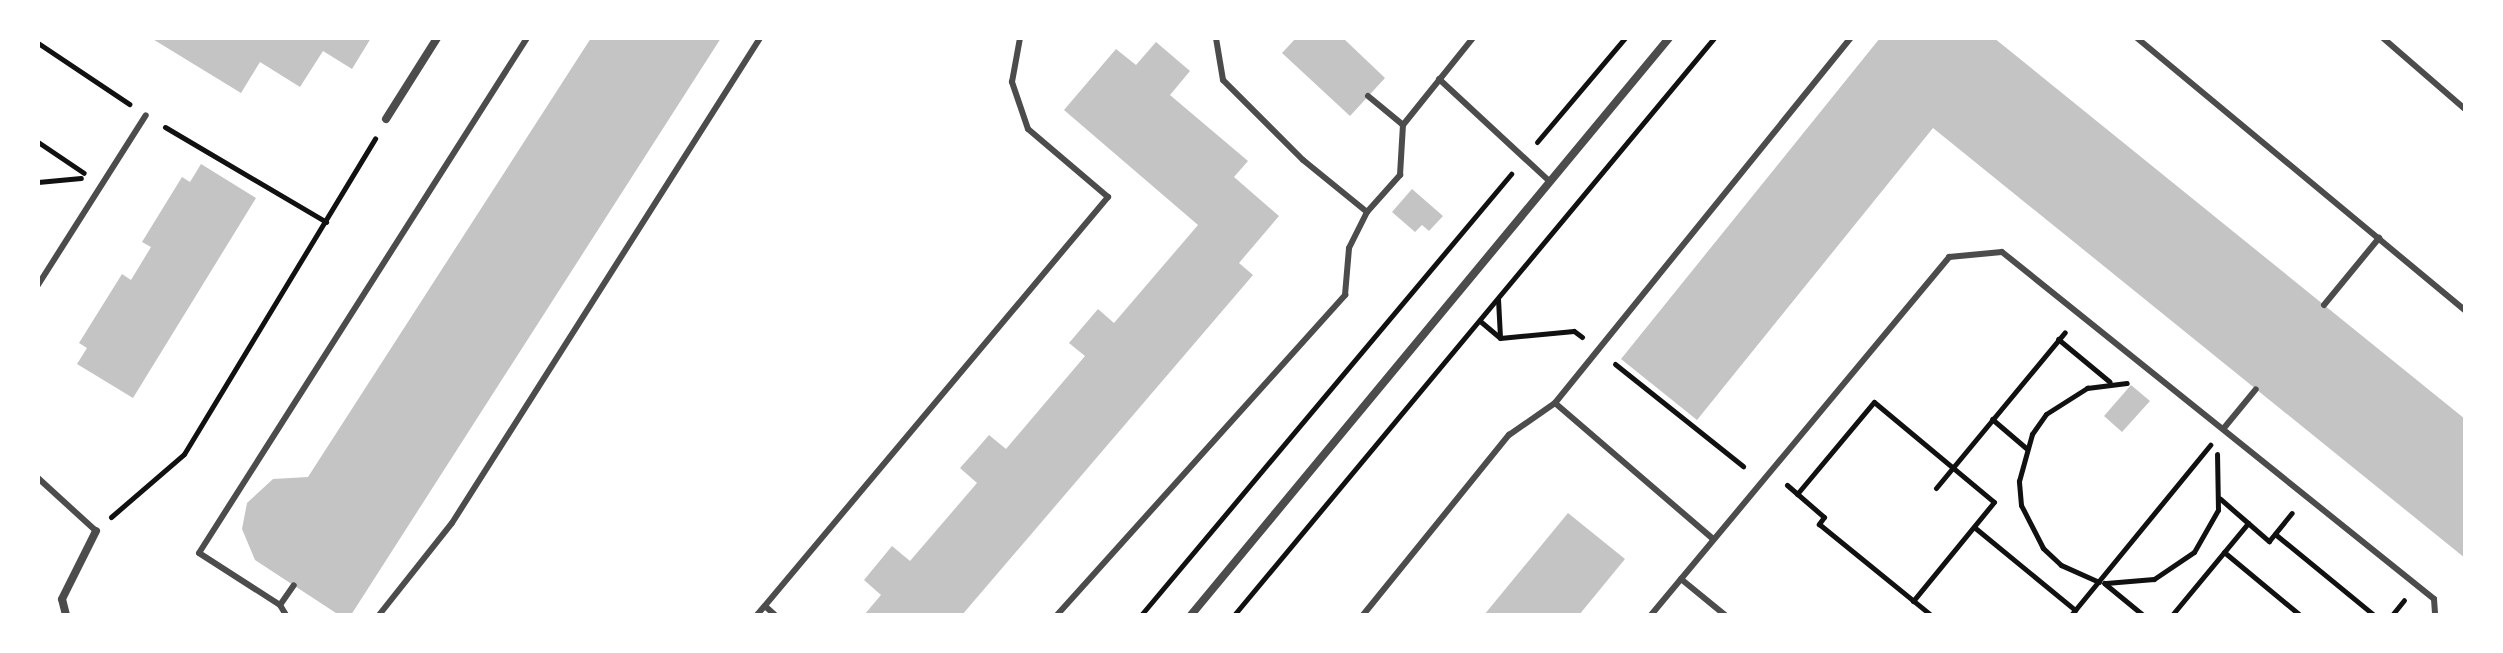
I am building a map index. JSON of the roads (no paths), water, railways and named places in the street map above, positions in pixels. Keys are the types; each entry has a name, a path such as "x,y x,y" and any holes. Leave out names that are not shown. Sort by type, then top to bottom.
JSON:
{"street":[{"path":"386,119 437,38"},
{"path":"1191,615 1669,38"},
{"path":"66,615 62,599 96,531"}],"lane":[{"path":"286,615 280,605 199,553 527,38"},
{"path":"379,615 452,523 760,38"},
{"path":"757,615 1108,197 1028,129 1012,82 1020,38"},
{"path":"1216,38 1223,80 1303,160 1367,212"},
{"path":"1057,615 1345,295 1349,248 1367,212 1400,175 1403,125 1473,38"},
{"path":"1363,615 1509,435 1555,403 1851,38"},
{"path":"2137,38 2465,310"},
{"path":"2383,38 2465,109"},
{"path":"1439,79 1549,181"},
{"path":"1368,96 1403,125"},
{"path":"38,285 146,115"},
{"path":"2324,305 2379,238"},
{"path":"1651,615 1949,257 2002,252 2434,599 2435,615"},
{"path":"2224,428 2256,389"},
{"path":"1555,403 1713,539"},
{"path":"38,478 96,531"},
{"path":"1681,579 1725,615"},
{"path":"280,605 294,585"},
{"path":"765,606 775,615"}]}
